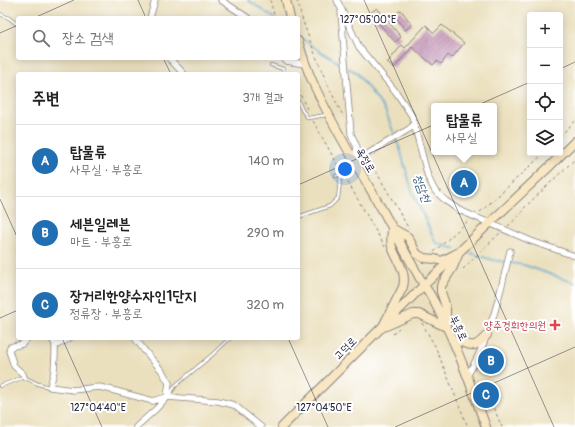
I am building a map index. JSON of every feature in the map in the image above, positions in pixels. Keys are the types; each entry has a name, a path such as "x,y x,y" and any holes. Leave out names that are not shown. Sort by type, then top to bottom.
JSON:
{"main road":[{"path":"286,0 290,16"},
{"name":"옥정로","path":"300,47 315,88 328,114 424,285"},
{"path":"424,285 575,141"},
{"path":"551,165 575,150"},
{"path":"382,328 403,287 405,277 391,245 392,228 408,237 417,254 424,258 435,258 442,261 459,252"},
{"path":"382,328 413,314 419,314 446,327 446,307 441,292 441,286 453,267 459,252"},
{"name":"부흥로","path":"424,285 452,339 486,427"},
{"name":"고덕로","path":"282,427 424,285"},
{"path":"452,339 472,346 480,343 487,335"}],"street":[{"path":"151,16 155,0"},
{"path":"221,0 245,16"},
{"path":"339,3 351,134 357,147 355,164"},
{"path":"339,3 359,48 396,92 412,116 428,177 435,191 459,210 474,217 531,241 575,256"},
{"path":"171,60 182,72"},
{"path":"285,60 304,60"},
{"path":"355,164 369,153 414,125"},
{"path":"467,376 475,363 487,335 510,251"},
{"path":"24,377 23,374 14,366 9,351 10,347 22,344 26,340"},
{"path":"52,340 55,344 54,371 50,387 73,390 99,387 153,401 167,397 218,401 234,406 261,427"},
{"path":"55,346 66,340"},
{"path":"136,340 169,383 167,397 136,427"}],"lane":[{"path":"0,14 16,23"},
{"path":"271,65 283,69 284,72"},
{"path":"300,106 308,118 328,114"},
{"path":"336,176 355,164"},
{"path":"300,216 330,206 338,198 342,173"},
{"path":"167,397 176,384 228,340"},
{"path":"0,386 24,377 38,384 50,387"}],"path":[{"path":"270,0 274,16"},
{"path":"297,0 299,11 317,60"},
{"path":"300,94 311,117 384,247"},
{"path":"563,133 575,121"},
{"path":"433,253 541,156"},
{"path":"462,269 521,214 523,209 575,159"},
{"path":"419,318 435,346 468,427"},
{"path":"482,381 502,427"}],"building":[{"path":"377,8 401,37 395,42 370,13"},
{"path":"401,10 412,25 405,30 394,15"},
{"path":"426,25 434,33 442,25 464,43 452,58 448,55 441,64 437,61 433,65 412,47 394,68 387,63 402,45 405,48"}],"waterway":[{"name":"청담천","path":"248,0 271,16"},
{"name":"청담천","path":"300,37 343,65"},
{"name":"청담천","path":"348,68 356,72 385,110 395,136"},
{"name":"청담천","path":"396,140 412,191 436,243 456,249"},
{"name":"청담천","path":"464,251 493,260 524,265 575,283"}],"place":[{"name":"탑물류","path":"464,183"},
{"name":"양주경희한의원","path":"555,325"},
{"name":"세븐일레븐","path":"491,361"},
{"name":"장거리한양수자인1단지","path":"486,395"}]}
